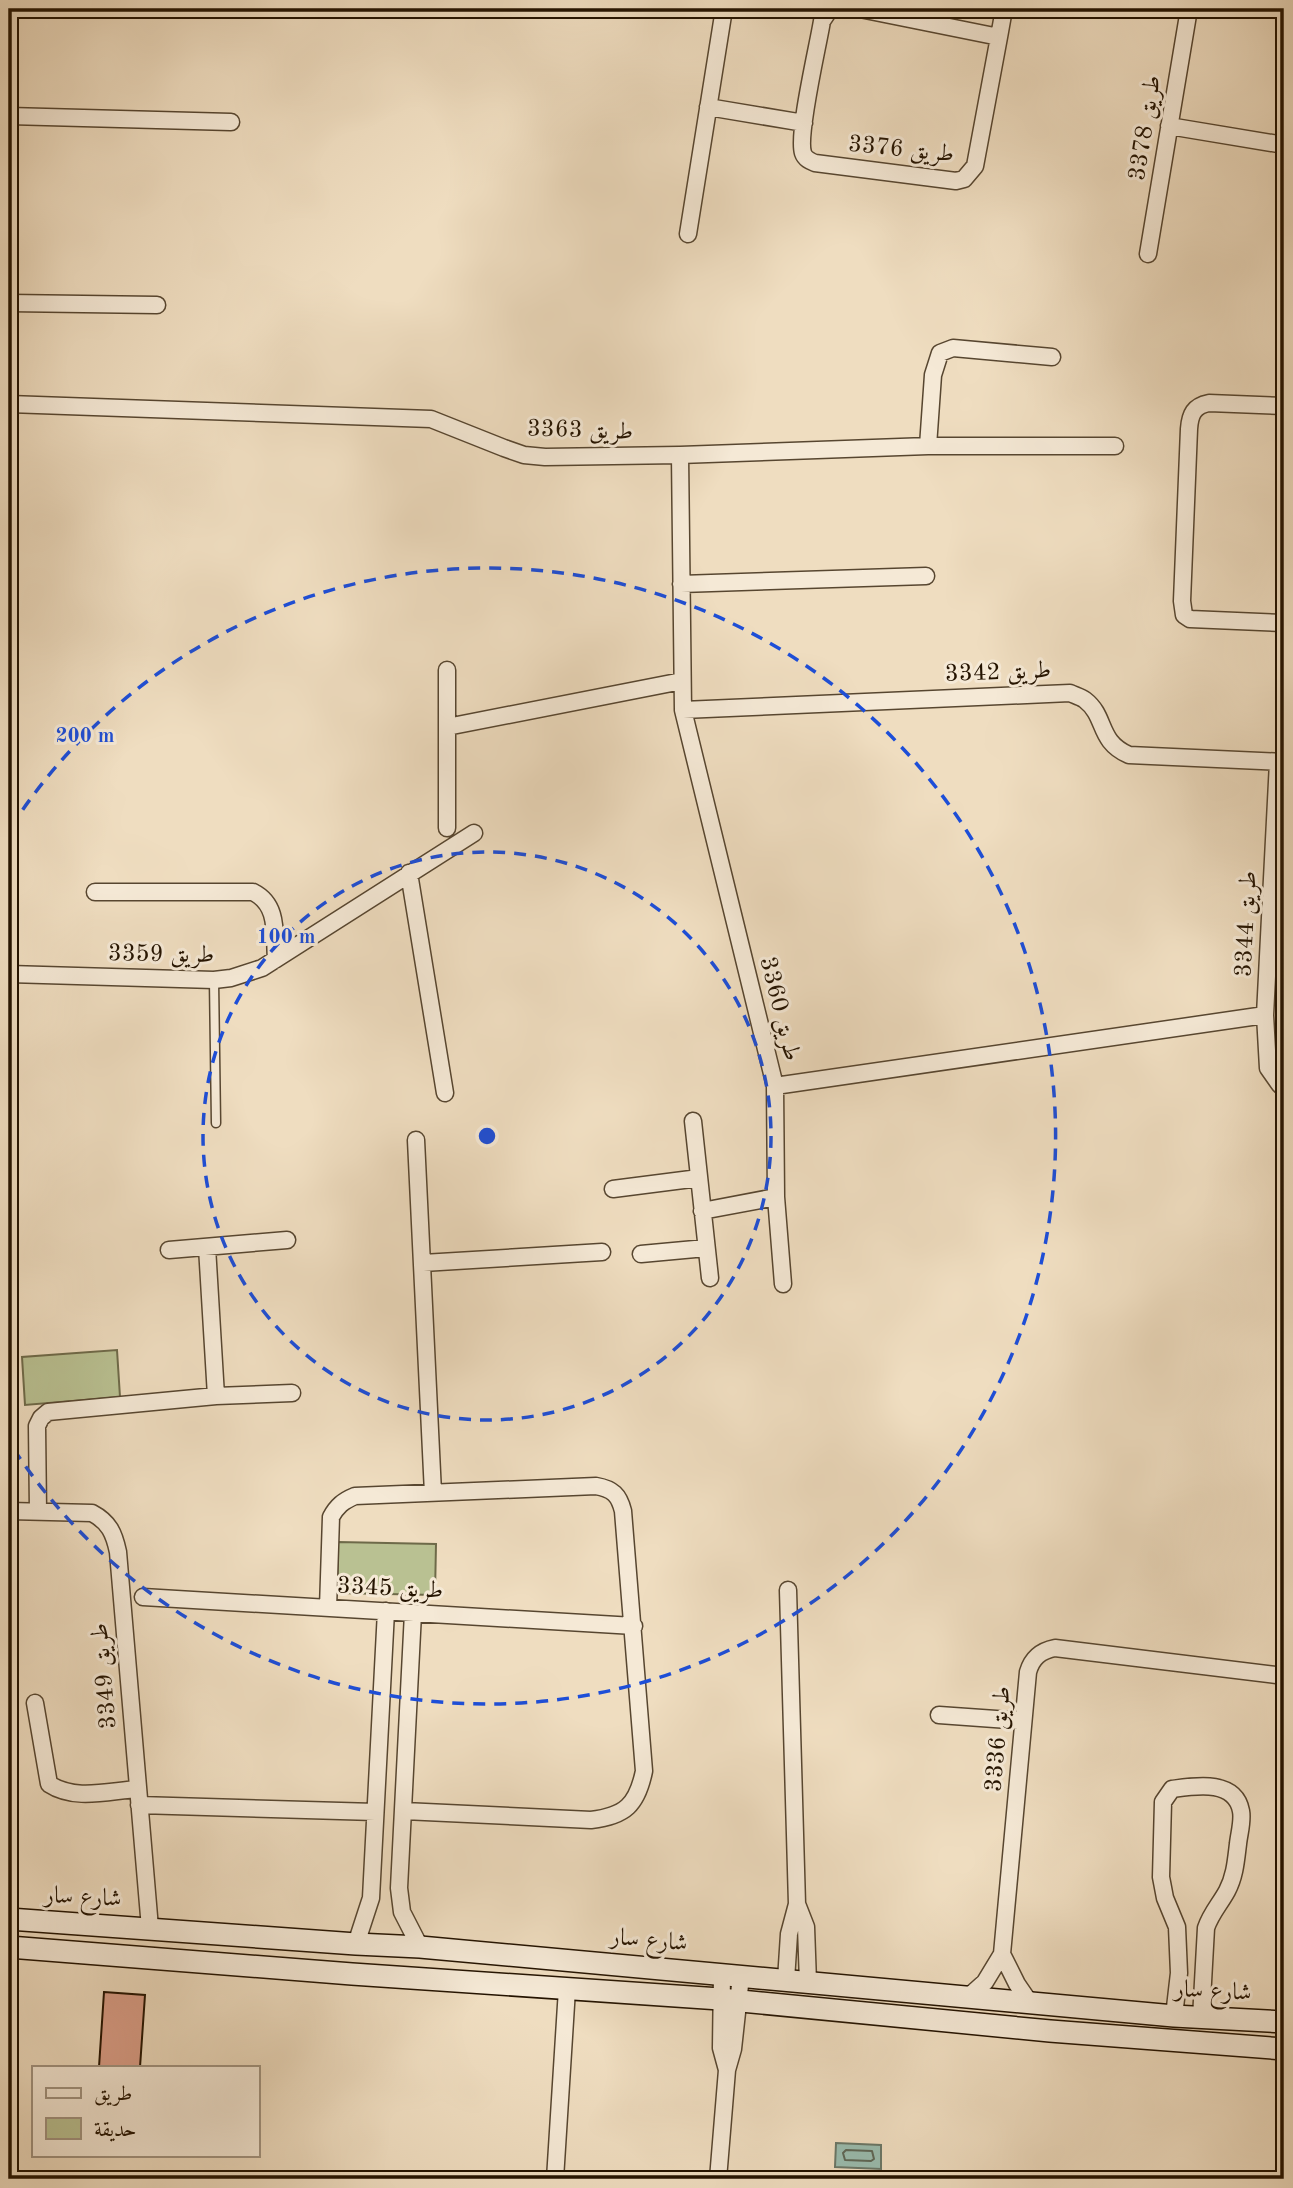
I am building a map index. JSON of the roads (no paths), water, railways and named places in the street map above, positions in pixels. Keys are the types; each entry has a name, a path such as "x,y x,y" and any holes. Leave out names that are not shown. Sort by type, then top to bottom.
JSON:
{"street":[{"path":"688,233 724,9"},
{"name":"طريق 3376","path":"830,9 822,22 804,123 803,152 810,161 947,180 964,179 975,166 1004,9"},
{"path":"860,9 999,37"},
{"name":"طريق 3378","path":"1148,254 1189,9"},
{"path":"708,107 804,123"},
{"path":"9,116 231,122"},
{"path":"1169,126 1284,145"},
{"path":"9,303 157,305"},
{"path":"928,446 933,375 940,353 953,348 1052,357"},
{"path":"1284,406 1209,402 1200,404 1193,410 1189,429 1182,608 1190,619 1284,623"},
{"name":"طريق 3363","path":"9,404 431,419 524,455 545,457 928,446 1115,446"},
{"name":"طريق 3360","path":"680,455 683,710 775,1087 1265,1016"},
{"path":"681,584 926,576"},
{"path":"447,670 447,828"},
{"path":"447,727 682,681"},
{"name":"طريق 3342","path":"683,710 1070,693 1085,700 1095,713 1108,740 1129,755 1281,762"},
{"name":"طريق 3344","path":"1281,762 1265,1016 1268,1068 1282,1086"},
{"name":"طريق 3359","path":"9,974 214,980 247,975 474,833"},
{"path":"409,873 445,1093"},
{"path":"95,892 253,892 264,898 271,907 276,959"},
{"path":"775,1087 776,1197 783,1284"},
{"path":"692,1121 710,1278"},
{"path":"416,1140 433,1493"},
{"path":"613,1189 699,1178"},
{"path":"702,1211 776,1197"},
{"path":"169,1250 287,1240"},
{"path":"208,1247 216,1396"},
{"path":"641,1254 706,1248"},
{"path":"423,1263 602,1252"},
{"path":"38,1511 37,1426 48,1412 216,1396 292,1393"},
{"path":"35,1703 49,1784 61,1792 72,1794 375,1812 404,1805 590,1820 611,1818 628,1808 640,1791 644,1771 623,1511 620,1498 610,1489 596,1486 355,1496 344,1500 336,1507 329,1528 328,1608"},
{"name":"طريق 3349","path":"9,1511 92,1513 103,1519 114,1533 118,1552 149,1928"},
{"path":"786,1980 789,1934 797,1904 788,1590"},
{"name":"طريق 3345","path":"143,1597 634,1626"},
{"path":"356,1944 369,1906 386,1611"},
{"path":"413,1613 399,1896 402,1912 419,1947"},
{"name":"طريق 3336","path":"967,1998 985,1982 1002,1954 1023,1721 1031,1663 1045,1650 1055,1648 1284,1676"},
{"path":"939,1715 1023,1721"},
{"path":"1174,2016 1179,1973 1177,1927 1161,1877 1163,1802 1172,1789 1207,1785 1225,1790 1237,1800 1241,1813 1234,1874 1227,1891 1210,1914 1206,1928 1201,2018"},
{"path":"375,1812 403,1828"},
{"path":"797,1904 806,1927 808,1982"},
{"name":"شارع سار","path":"9,1919 419,1947 1174,2016 1284,2022"},
{"name":"شارع سار","path":"9,1947 730,2000 1049,2031 1284,2049"},
{"path":"1002,1954 1030,2003"},
{"path":"718,2179 727,2070 733,2049 730,2000 732,1975"},
{"path":"555,2179 566,1989"}],"lane":[{"path":"214,980 216,1123"}],"water":[{"path":"836,2143 881,2145 881,2169 835,2167"}]}
